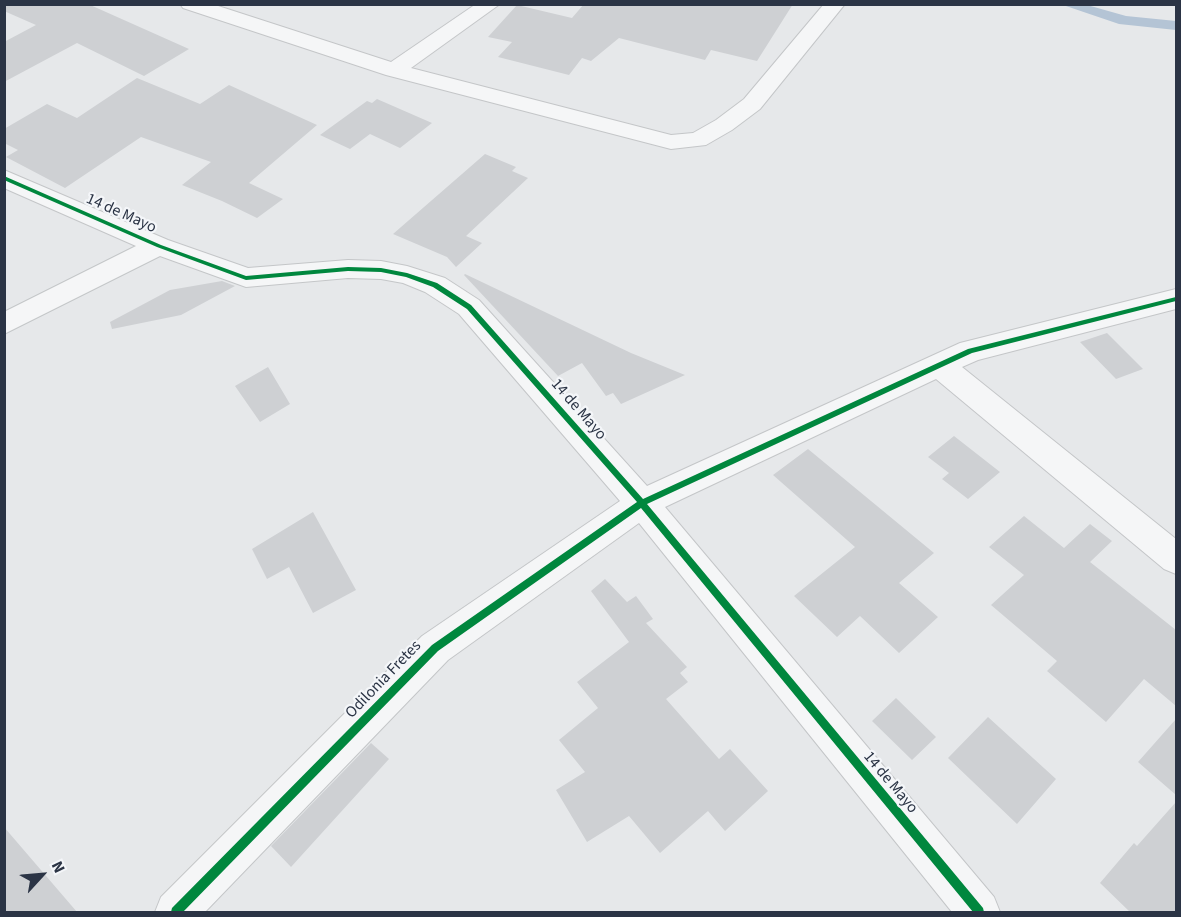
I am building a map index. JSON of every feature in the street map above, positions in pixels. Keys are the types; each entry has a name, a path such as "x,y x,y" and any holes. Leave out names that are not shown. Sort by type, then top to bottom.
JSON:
{"street":[{"path":"190,4 394,70 646,138 671,142 698,140 724,125 752,104 835,4"},
{"path":"394,70 490,4"},
{"name":"14 de Mayo","path":"4,178 159,246 246,278 348,269 407,275 435,285 469,307 642,503 980,912"},
{"path":"4,324 159,246"},
{"name":"Odilonia Fretes","path":"176,912 435,648 642,503 970,351 1176,299"},
{"path":"940,366 1176,560"}],"water":[{"path":"1063,5 1087,5 1126,16 1176,21 1176,30 1119,24"}],"building":[{"path":"4,4 88,4 189,49 144,76 77,43 4,82 4,42 36,25 4,11"},
{"path":"584,4 793,4 757,61 711,50 705,60 619,38 591,61 582,58 569,75 498,57 512,42 488,37 517,5 572,18"},
{"path":"137,78 200,104 229,85 317,125 249,183 283,199 257,218 182,185 211,162 141,137 65,188 6,157 18,150 4,143 4,129 47,104 77,118"},
{"path":"377,99 432,123 400,148 370,134 350,149 320,135 367,101 372,103"},
{"path":"485,154 516,167 512,171 528,178 466,236 482,243 456,267 447,257 393,234"},
{"path":"465,274 631,353 685,375 621,404 613,393 606,396 582,363 558,376"},
{"path":"222,281 235,286 181,315 112,329 110,322 170,290"},
{"path":"1107,333 1143,369 1116,379 1080,342"},
{"path":"268,367 290,404 260,422 235,386"},
{"path":"954,436 1000,472 968,499 942,479 949,473 928,457"},
{"path":"808,449 934,553 899,583 938,617 899,653 860,616 837,637 794,596 855,547 773,475"},
{"path":"313,512 356,590 313,613 289,567 267,579 252,549"},
{"path":"1024,516 1064,548 1090,524 1112,541 1090,562 1176,630 1176,706 1144,679 1106,722 1047,671 1057,661 991,605 1024,575 989,547"},
{"path":"605,579 627,602 636,596 653,619 646,623 687,667 680,673 688,682 666,699 719,759 730,749 768,791 725,831 708,811 660,853 629,816 587,842 556,790 585,772 559,740 598,708 577,682 629,642 591,591"},
{"path":"896,698 936,737 912,760 872,721"},
{"path":"988,717 1056,779 1017,824 948,758"},
{"path":"1176,719 1176,795 1138,762"},
{"path":"371,743 389,759 291,867 271,846"},
{"path":"1176,802 1176,912 1130,912 1100,883 1134,843 1137,846"},
{"path":"4,827 77,912 4,912"}],"cycle path":[{"path":"4,178 159,246 246,278 348,269 381,270 407,275 435,285 469,307 642,503 979,912"},
{"path":"176,912 435,648 642,503 970,351 1176,299"}]}
